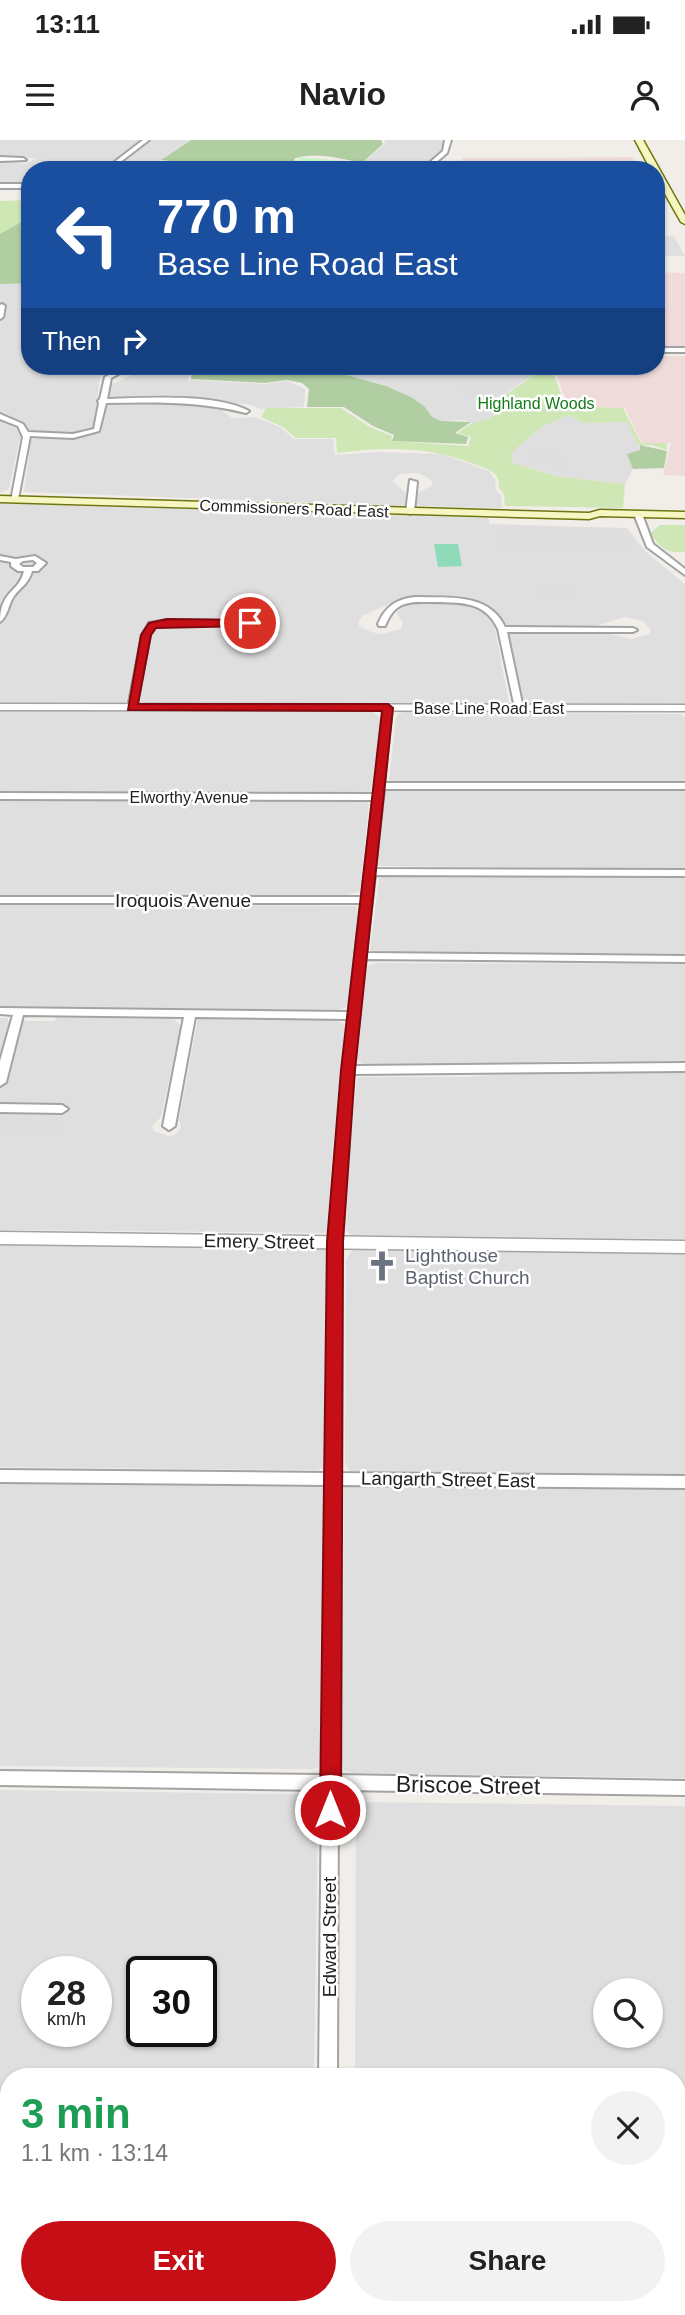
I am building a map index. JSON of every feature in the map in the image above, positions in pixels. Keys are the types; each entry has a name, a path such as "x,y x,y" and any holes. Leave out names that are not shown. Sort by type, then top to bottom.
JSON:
{"main road":[{"path":"639,140 651,161"},
{"path":"665,186 685,222"},
{"name":"Commissioners Road East","path":"0,499 589,516 601,520 685,515"},
{"name":"Commissioners Road East","path":"639,518 685,523"}],"street":[{"path":"118,161 146,140"},
{"path":"434,161 446,152 448,140"},
{"path":"0,159 23,160"},
{"path":"0,186 21,186"},
{"path":"0,317 2,306"},
{"path":"665,350 685,350"},
{"path":"25,435 87,434 97,430 101,401 108,377 112,375"},
{"path":"101,401 193,402 228,405 246,411"},
{"path":"0,416 21,425 27,438 14,499"},
{"path":"410,512 413,482"},
{"path":"639,518 650,545 685,573"},
{"path":"0,558 16,561 28,557 40,560 40,566 28,570 16,567 16,561"},
{"path":"0,620 9,597 26,579 28,570"},
{"path":"382,624 387,612 408,600 467,600 489,610 499,620 502,629 519,708"},
{"path":"132,707 146,635 152,625 167,622 250,623"},
{"path":"502,629 633,630"},
{"name":"Base Line Road East","path":"0,707 685,708"},
{"name":"Edward Street","path":"328,2068 335,1242 348,1070 388,708"},
{"name":"Elworthy Avenue","path":"0,796 685,786"},
{"path":"369,872 685,873"},
{"name":"Iroquois Avenue","path":"0,900 366,900"},
{"path":"362,956 685,959"},
{"path":"0,1011 354,1016"},
{"path":"0,1082 19,1011"},
{"path":"169,1126 190,1013"},
{"path":"348,1070 478,1072 564,1067 685,1067"},
{"path":"0,1108 62,1109"},
{"name":"Emery Street","path":"0,1238 685,1247"},
{"name":"Langarth Street East","path":"0,1476 685,1482"},
{"name":"Briscoe Street","path":"0,1778 685,1788"}],"shaded area":[{"path":"0,140 140,140 113,161 32,161 37,158 0,157"},
{"path":"148,140 190,140 159,161 121,161"},
{"path":"384,140 444,140 440,153 430,161 365,161 385,144"},
{"path":"633,157 635,161 463,161 462,158"},
{"path":"0,160 21,163 21,185 0,185"},
{"path":"665,236 674,236 685,256 665,256"},
{"path":"665,272 685,273 685,346 665,346"},
{"path":"0,284 21,284 21,375 100,375 93,428 71,434 21,433 9,489 0,493"},
{"path":"665,356 685,356 685,476 663,475 671,443 642,443 625,408 568,406 556,375 665,375"},
{"path":"132,375 189,375 188,380 265,384 288,381 305,389 304,407 261,409 247,404 108,398 108,386"},
{"path":"346,375 533,375 497,400 500,406 491,419 473,423 463,420 441,421 432,417 425,407 413,398 386,386"},
{"path":"481,375 514,375 521,377 519,379 522,381 486,402 455,391"},
{"path":"161,401 218,407 232,418 256,417 280,427 294,439 333,439 335,455 376,452 442,454 489,471 496,481 495,489 501,495 502,508 415,504 416,494 431,486 433,481 418,473 400,474 392,481 406,493 406,504 401,506 24,492 31,440 40,437 80,437 96,433 101,428 105,406 110,403"},
{"path":"569,415 583,423 627,422 641,450 628,454 633,469 625,484 555,476 513,463 511,453 543,426"},
{"path":"560,451 568,469 531,462 529,452"},
{"path":"0,503 488,518 490,524 627,528 645,551 685,584 685,704 535,706 522,702 507,636 509,633 598,631 631,639 649,634 651,630 643,621 624,617 596,626 509,626 504,624 496,611 476,600 413,597 400,599 362,616 359,626 382,634 401,629 403,623 396,612 405,604 416,602 457,603 480,609 494,625 509,703 153,705 138,701 153,630 172,624 209,625 253,633 270,625 267,617 251,611 210,619 163,620 149,625 140,635 126,702 0,704"},
{"path":"497,526 558,527 559,532 579,532 579,528 620,530 619,533 628,534 629,553 579,554 579,550 498,549"},
{"path":"534,586 574,586 577,599 535,599"},
{"path":"0,710 372,711 381,719 371,791 367,793 0,793"},
{"path":"399,713 680,714 685,717 685,784 389,780 396,717"},
{"path":"389,790 685,791 685,869 380,866 376,863 385,793"},
{"path":"0,800 365,801 369,804 360,891 348,895 0,895"},
{"path":"384,876 685,877 685,955 375,952 370,950 379,879"},
{"path":"0,904 356,906 358,912 349,1002 345,1008 337,1010 0,1007"},
{"path":"685,964 685,1061 366,1066 357,1060 367,970 369,965"},
{"path":"56,1017 174,1019 181,1026 161,1117 152,1126 154,1131 168,1136 175,1135 181,1127 179,1120 198,1018 330,1019 342,1023 346,1029 333,1145 327,1233 0,1230 0,1018 8,1018 8,1021 55,1021"},
{"path":"558,1071 685,1072 685,1239 351,1235 346,1230 357,1077 465,1077"},
{"path":"0,1098 71,1100 62,1137 0,1137"},
{"path":"0,1244 320,1247 326,1250 330,1256 325,1468 0,1467"},
{"path":"353,1248 685,1253 685,1474 350,1471 345,1464 346,1260"},
{"path":"0,1482 317,1485 325,1489 328,1496 319,1766 313,1769 0,1766"},
{"path":"347,1486 685,1489 685,1778 354,1773 344,1770 344,1490"},
{"path":"0,1790 297,1794 314,1801 318,1811 314,2068 0,2068"},
{"path":"356,1802 685,1806 685,2068 355,2068"}],"green space":[{"path":"191,140 381,140 383,144 364,161 319,156 302,157 294,161 161,160"},
{"path":"301,157 341,161 298,161"},
{"path":"21,200 21,284 0,284 0,201"},
{"path":"21,222 21,283 0,284 0,234"},
{"name":"Highland Woods","path":"191,375 346,375 386,386 413,398 425,407 432,417 441,421 471,422 455,433 468,437 466,444 392,441 394,435 373,426 344,407 307,407 309,389 302,383 287,380 265,383 191,379"},
{"name":"Highland Woods","path":"534,375 554,375 565,406 623,408 641,443 667,443 667,450 651,445 638,445 627,422 583,423 569,415 543,426 511,453 513,463 555,476 625,484 623,508 505,506 504,494 495,474 484,467 423,451 390,449 337,453 336,438 296,438 283,427 261,417 266,408 341,408 370,427 392,436 391,441 468,446 471,437 458,433 471,424 489,419 500,406 497,401"},
{"path":"640,445 667,451 664,468 633,469 627,454 640,450"},
{"path":"660,525 685,525 685,552 669,551 658,543 651,533"},
{"path":"434,544 458,544 462,566 438,567"}],"place":[{"name":"Lighthouse Baptist Church","path":"382,1266"}],"route":[{"path":"250,623 167,622 152,625 146,635 132,707 388,708 348,1070 335,1242 330,1810"}]}
